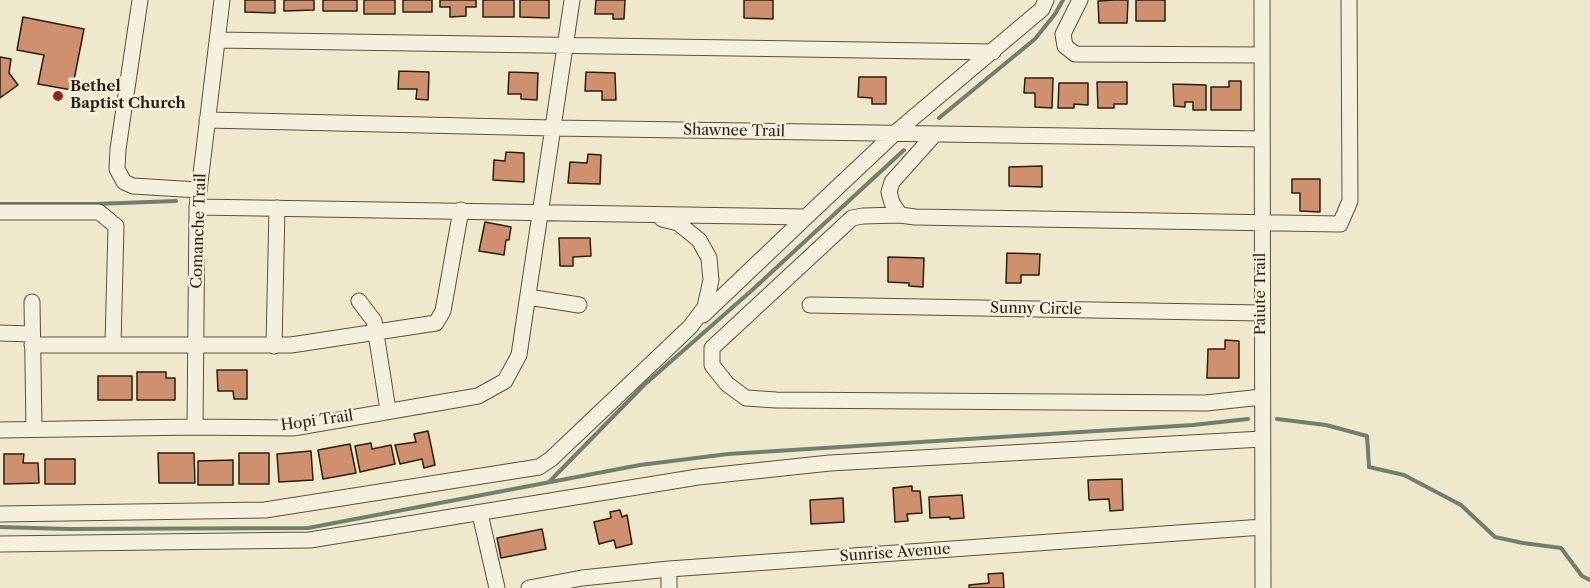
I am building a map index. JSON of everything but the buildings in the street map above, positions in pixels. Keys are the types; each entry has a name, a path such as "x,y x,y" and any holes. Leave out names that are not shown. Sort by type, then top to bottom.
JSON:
{"street":[{"path":"140,0 117,169 124,182 134,186 198,190"},
{"name":"Comanche Trail","path":"195,427 196,207 222,0"},
{"name":"Hopi Trail","path":"0,430 293,428 478,396 505,381 519,355 572,0"},
{"path":"0,514 265,510 539,467 560,451 895,133 1042,9 1046,0"},
{"path":"1080,0 1063,34 1065,46 1075,54 1262,55"},
{"name":"Paiute Trail","path":"1262,0 1263,588"},
{"path":"1262,397 1206,403 746,398 726,384 712,365 711,348 852,218 900,215 1340,224 1350,201 1349,0"},
{"path":"217,40 993,52"},
{"name":"Shawnee Trail","path":"207,120 1261,139"},
{"path":"900,215 892,203 889,192 892,182 935,134"},
{"path":"196,207 806,217"},
{"path":"274,346 277,208"},
{"path":"0,333 32,339 113,345 274,346 436,323 443,311 461,210"},
{"path":"0,212 99,212 116,226 113,345"},
{"path":"645,214 678,223 699,240 709,258 711,280 705,307 690,327"},
{"path":"528,297 579,305"},
{"path":"359,301 374,321 388,410"},
{"path":"32,302 34,429"},
{"name":"Sunny Circle","path":"810,305 1261,313"},
{"path":"0,544 310,540 698,477 830,463 1262,439"},
{"path":"480,514 497,588"},
{"name":"Sunrise Avenue","path":"529,588 582,583 669,569 1263,527"},
{"path":"669,569 669,588"}],"waterway":[{"path":"939,118 1035,39 1063,0"},
{"path":"550,481 644,385 750,292 904,150"},
{"path":"0,204 176,201"},
{"path":"0,527 308,528 640,465 728,454 1193,425 1248,419"},
{"path":"1277,419 1326,425 1367,436 1369,467 1404,475 1461,505 1495,537 1561,548 1582,576 1590,580"}],"place":[{"name":"Bethel Baptist Church","path":"58,96"}]}
